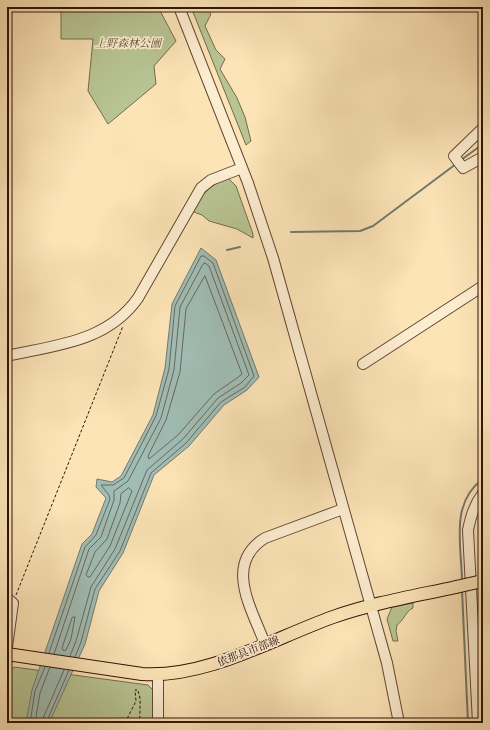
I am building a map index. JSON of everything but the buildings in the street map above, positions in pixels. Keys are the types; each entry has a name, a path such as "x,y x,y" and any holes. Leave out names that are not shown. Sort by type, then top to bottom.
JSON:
{"main road":[{"name":"依那具市部線","path":"10,652 142,674 158,675 179,672 210,665 332,617 369,605 481,582"}],"street":[{"path":"179,7 242,168 273,258 369,605 387,663 399,723"},
{"path":"483,128 454,157 463,168 483,157"},
{"path":"7,356 82,338 107,328 117,322 138,298 201,188 211,180 242,168"},
{"path":"363,364 483,286"},
{"path":"478,723 468,530 471,514 476,502 483,493"},
{"path":"265,644 242,580 242,567 248,553 254,545 265,538 343,509"},
{"path":"10,600 10,652"},
{"path":"158,675 158,723"}],"path":[{"path":"10,600 123,325"},
{"path":"125,723 136,701 136,689 141,698 139,706 140,723"}],"green space":[{"name":"上野森林公園","path":"61,7 158,7 176,41 154,66 156,84 108,124 88,91 93,39 61,39"},
{"path":"191,7 205,7 211,14 205,26 216,50 225,59 220,69 237,98 245,117 251,141 246,145"},
{"path":"228,178 236,186 253,234 253,238 237,229 209,221 202,215 191,211 206,191 215,184"},
{"path":"413,603 413,608 397,625 396,631 398,641 393,641 387,619 392,607"},
{"path":"14,667 148,685 154,691 153,723 7,723 7,686 10,672"}],"water":[{"path":"201,248 216,260 259,377 247,390 224,405 189,446 154,475 123,553 99,591 85,644 49,723 26,723 32,690 82,544 92,534 106,498 96,487 97,479 112,482 121,476 153,415 165,368 172,304"}],"waterway":[{"path":"461,160 483,144"},
{"path":"291,232 360,231 373,226 456,164"},
{"path":"227,250 240,247"},
{"path":"462,582 460,540 461,513 465,500 472,489 483,479"},
{"path":"462,590 468,723"}]}
